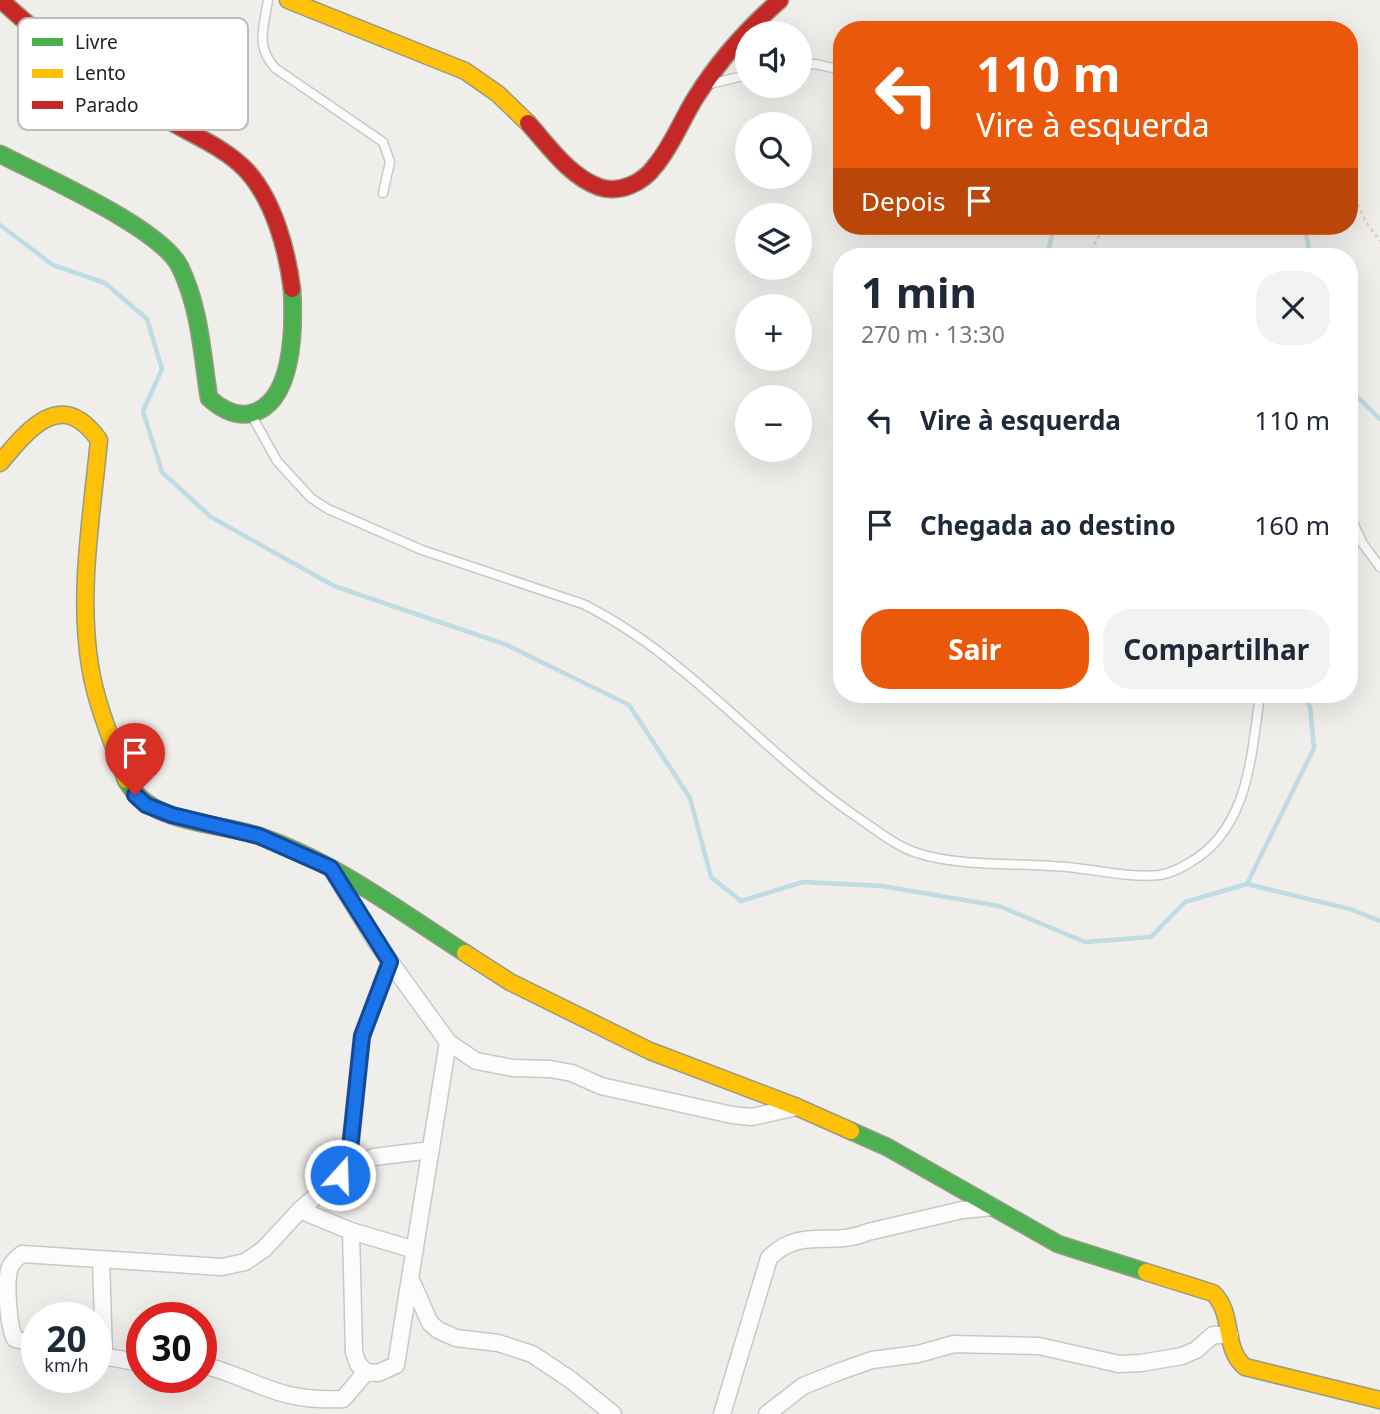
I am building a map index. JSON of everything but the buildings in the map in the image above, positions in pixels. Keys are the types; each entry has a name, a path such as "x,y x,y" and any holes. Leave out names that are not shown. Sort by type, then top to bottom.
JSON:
{"street":[{"path":"1,0 24,18"},
{"path":"288,0 465,71 488,85 526,120 573,173 598,188 624,188 645,177 655,167 701,86 734,43 780,0"},
{"path":"0,154 158,240 178,265 195,304 209,398 225,411 251,413 269,405 284,379 292,335 292,305 284,251 265,199 241,164 184,130"},
{"path":"0,463 36,426 54,415 68,413 81,418 99,440 85,597 86,638 90,669 101,710 126,781 146,805 172,815 259,836 331,868 510,982 650,1051 797,1107 887,1147 1058,1244 1213,1293 1224,1305 1235,1358 1245,1367 1380,1400"},
{"path":"331,868 390,962 447,1042 477,1061 513,1068 572,1073 601,1086 732,1115 752,1117 797,1107"},
{"path":"348,1168 362,1036 390,962"},
{"path":"351,1231 355,1352 358,1364 366,1372 378,1373 396,1365 447,1042"},
{"path":"21,1341 15,1339 9,1329 9,1270 14,1260 22,1254 222,1267 245,1262 264,1249 300,1210 348,1168 374,1157 430,1150"},
{"path":"722,1414 769,1258 781,1246 794,1241 854,1238 868,1232 962,1210 993,1207"},
{"path":"300,1210 351,1231 415,1250"},
{"path":"101,1259 101,1302"},
{"path":"411,1279 430,1323 438,1330 456,1338 498,1343 532,1354 571,1380 613,1414"},
{"path":"767,1414 803,1386 838,1372 872,1360 918,1354 954,1344 1040,1346 1119,1364 1181,1356 1196,1350 1213,1335 1230,1335"},
{"path":"217,1369 287,1395 319,1400 343,1399 366,1372"}],"lane":[{"path":"268,0 261,45 264,56 275,68 383,142 390,162 383,193"},
{"path":"812,64 833,68"},
{"path":"701,86 735,78"},
{"path":"251,413 277,461 311,498 328,509 422,550 583,604 606,615 717,701 813,786 892,841 915,853 942,859 1032,863 1141,876 1163,874 1185,866 1204,855 1219,840 1237,810 1248,777 1259,703"},
{"path":"1358,533 1380,567"}],"path":[{"path":"1358,205 1380,241"}],"waterway":[{"path":"0,225 53,265 105,283 147,319 162,369 143,411 162,472 211,517 334,586 507,645 629,705 690,798 711,877 741,901 803,882 882,886 999,906 1085,942 1151,937 1185,902 1247,884 1350,909 1380,921"},
{"path":"1049,248 1052,235"},
{"path":"1306,235 1309,248"},
{"path":"1358,398 1380,419"},
{"path":"1247,884 1314,748 1308,703"}],"traffic: fast":[{"path":"0,154 99,204 150,236 169,252 180,267 192,299 209,398 227,410 248,414 263,408 275,396 288,362 293,323 292,289"},
{"path":"126,780 137,795 168,814 259,836 314,859 365,888 465,953"},
{"path":"851,1131 887,1147 1058,1244 1146,1272"}],"traffic: slow":[{"path":"288,0 465,71 498,94 528,123"},
{"path":"0,463 35,426 47,418 59,415 72,417 85,425 99,440 87,553 87,638 96,695 126,780"},
{"path":"465,953 510,982 650,1051 797,1107 851,1131"},
{"path":"1146,1272 1213,1293 1224,1311 1233,1350 1245,1367 1380,1400"}],"traffic: jam":[{"path":"1,0 22,18"},
{"path":"528,123 560,159 588,182 607,189 630,186 650,172 661,158 696,97 724,58 780,0"},
{"path":"185,130 238,162 256,183 278,227 292,289"}],"route":[{"path":"135,795 146,805 172,815 192,822 259,836 331,868 390,962 362,1036 348,1168 340,1175"}]}
